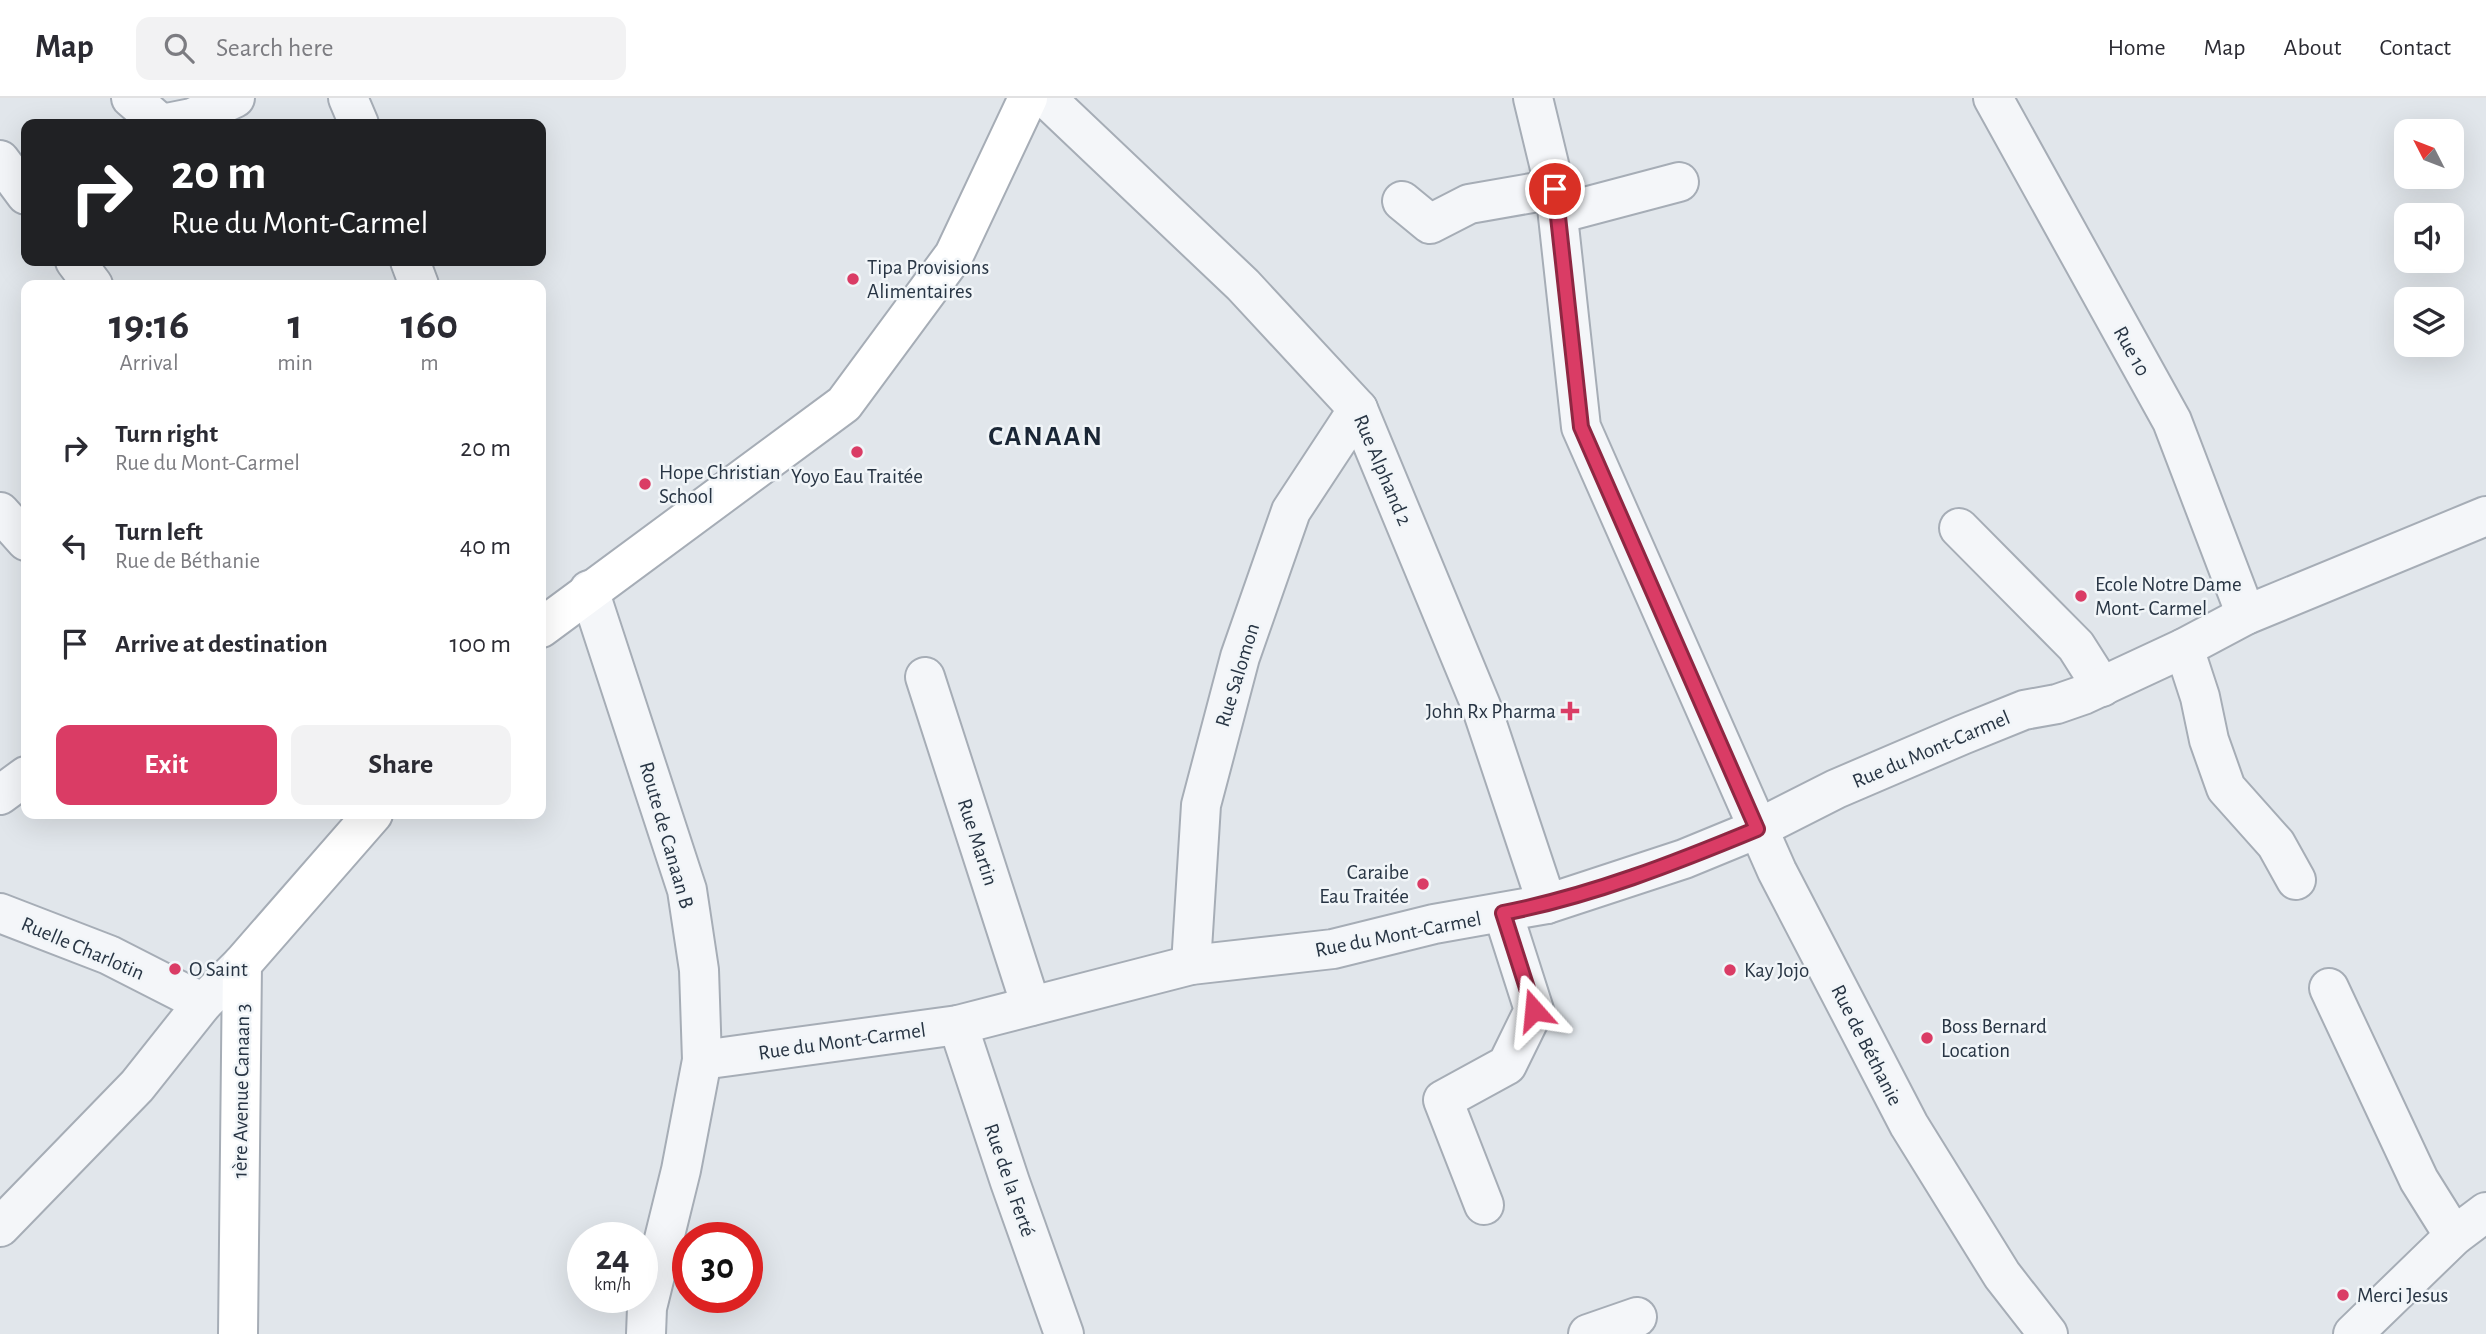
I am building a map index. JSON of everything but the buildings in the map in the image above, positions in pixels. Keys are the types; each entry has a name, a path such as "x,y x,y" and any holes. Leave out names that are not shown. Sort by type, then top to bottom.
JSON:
{"main road":[{"path":"546,624 844,404 954,255 1028,98"},
{"path":"242,964 369,819"},
{"name":"1ère Avenue Canaan 3","path":"238,1334 242,964"}],"street":[{"path":"131,98 155,119"},
{"path":"183,119 235,98"},
{"path":"348,98 357,119"},
{"name":"Rue Alphand 2","path":"1046,98 1243,285 1358,409 1481,706 1547,904"},
{"name":"Rue de Béthanie","path":"1534,98 1556,201 1581,427 1757,829 1909,1125 2001,1275 2048,1334"},
{"name":"Rue 10","path":"1993,98 2172,421 2246,615"},
{"path":"0,160 21,188"},
{"path":"1402,201 1430,224 1469,204 1556,201 1679,182"},
{"name":"Rue Salomon","path":"1191,965 1201,804 1240,657 1291,511 1358,409"},
{"path":"0,512 21,535"},
{"name":"Rue du Mont-Carmel","path":"702,1060 958,1025 1191,965 1333,949 1434,923 1547,904 1684,859 1757,829 1836,789 1962,735 2024,710 2057,704 2102,687 2246,615 2486,516"},
{"path":"1959,528 2076,646 2102,687"},
{"name":"Route de Canaan B","path":"589,590 687,890 699,970 702,1060 681,1170 648,1308 646,1334"},
{"path":"2184,648 2200,697 2209,740 2226,788 2276,844 2296,880"},
{"name":"Rue Martin","path":"925,677 1031,1006"},
{"path":"0,795 21,780"},
{"name":"Ruelle Charlotin","path":"0,913 109,955 203,1003"},
{"path":"1483,1205 1443,1100 1507,1065 1534,1010 1503,913"},
{"path":"0,1227 137,1086 203,1003 242,964"},
{"path":"2329,988 2420,1180 2454,1236"},
{"name":"Rue de la Ferté","path":"958,1025 1064,1334"},
{"path":"2353,1334 2454,1236 2486,1212"},
{"path":"1588,1334 1637,1317"}],"place":[{"name":"Tipa Provisions Alimentaires","path":"853,279"},
{"name":"Yoyo Eau Traitée","path":"857,452"},
{"name":"Hope Christian School","path":"645,484"},
{"name":"Ecole Notre Dame Mont- Carmel","path":"2081,596"},
{"name":"John Rx Pharma","path":"1570,711"},
{"name":"Caraibe Eau Traitée","path":"1423,884"},
{"name":"O Saint","path":"175,969"},
{"name":"Kay Jojo","path":"1730,970"},
{"name":"Boss Bernard Location","path":"1927,1038"},
{"name":"Merci Jesus","path":"2343,1295"}],"district":[{"name":"CANAAN","path":"1046,435"}],"route":[{"path":"1534,1010 1503,913 1547,904 1608,885 1684,859 1757,829 1581,427 1555,189"}]}
